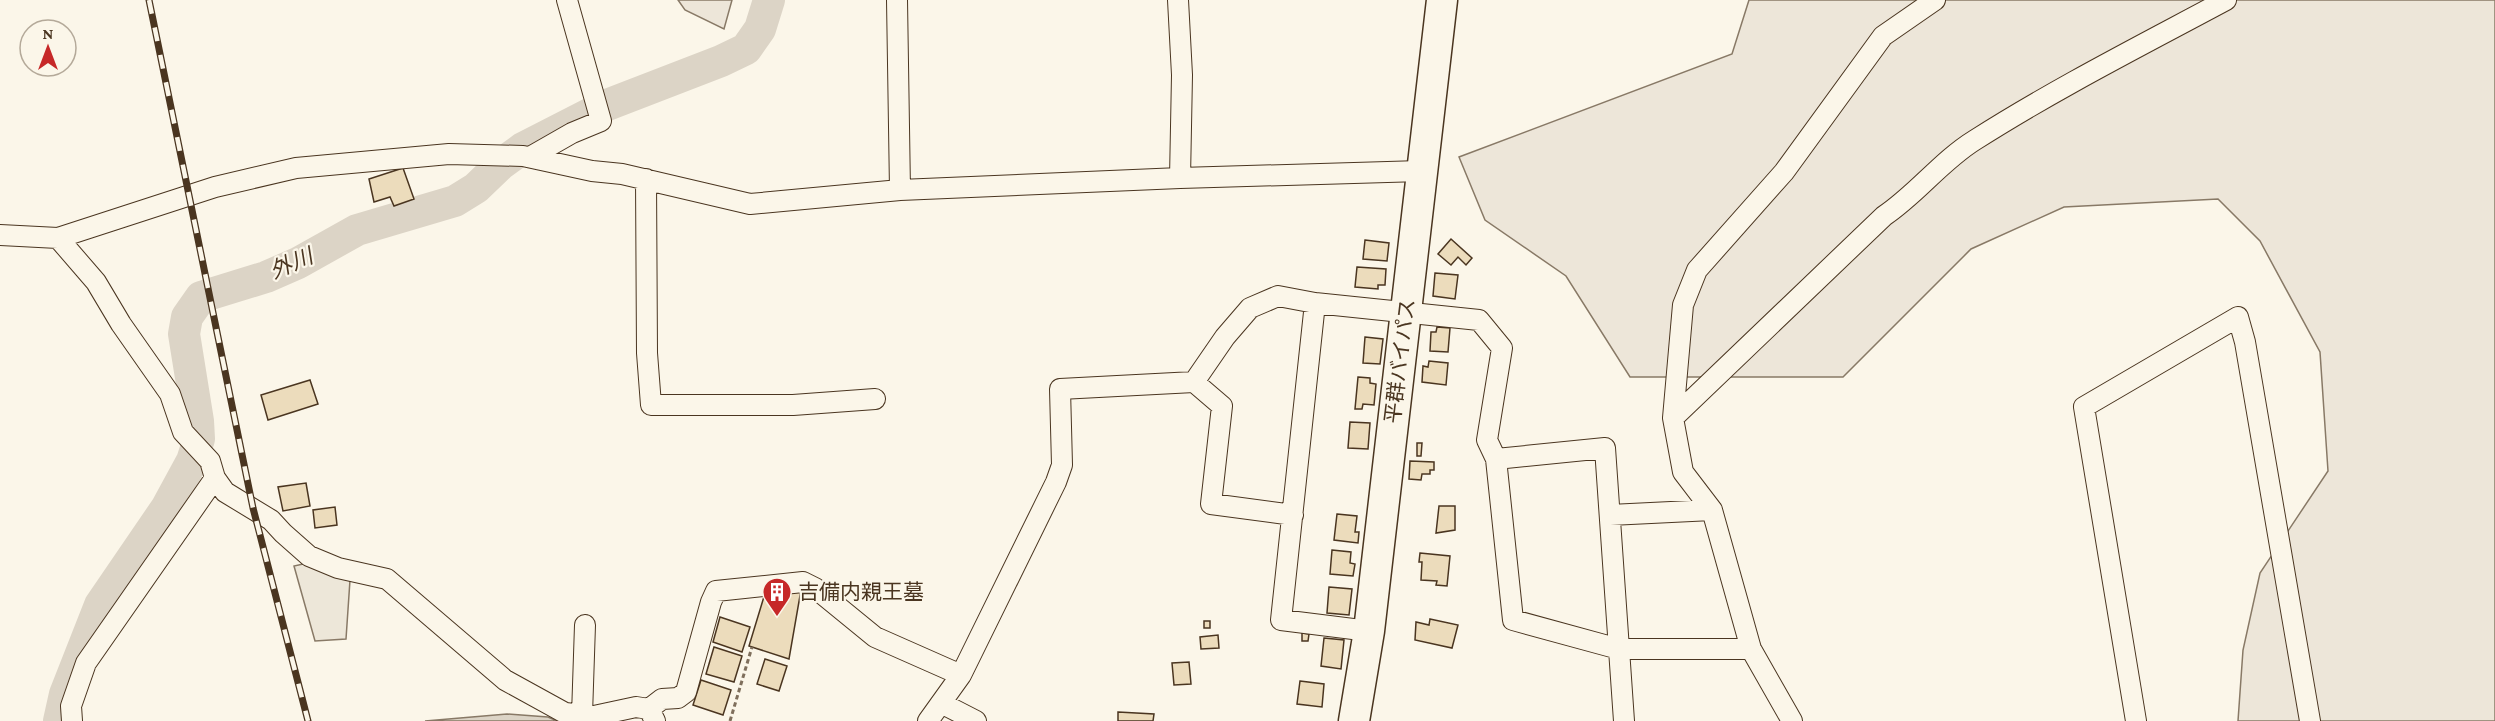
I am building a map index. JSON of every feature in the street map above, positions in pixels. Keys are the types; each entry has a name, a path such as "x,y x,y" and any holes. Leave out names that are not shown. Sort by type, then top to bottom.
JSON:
{"highway":[{"name":"平群バイパス","path":"1354,721 1369,631 1442,0"}],"street":[{"path":"527,157 572,133 599,111 567,0"},
{"path":"897,0 900,190"},
{"path":"1178,0 1182,75 1180,178"},
{"path":"1792,721 1751,649 1712,510 1683,472 1673,418 1683,305 1697,270 1784,172 1883,36 1935,0"},
{"path":"1673,418 1884,216 1899,206 1931,174 1973,141 2105,65 2226,0"},
{"path":"0,235 58,238 215,187 296,168 449,154 498,154 527,157 592,171 646,179 750,204 900,190 1421,171"},
{"path":"646,179 647,353 651,405 793,405 875,399"},
{"path":"58,238 96,282 121,324 170,394 183,432 213,470 225,492 272,520 309,556 338,568 387,579 505,680 565,712 594,716 636,707 652,715 662,699 678,698 686,692 716,591 802,582 815,588 875,637 961,675"},
{"path":"1194,382 1225,337 1250,308 1278,296 1316,303 1479,320 1502,348 1487,440 1496,459 1513,620 1619,649 1751,649"},
{"path":"1316,303 1281,620 1369,631"},
{"path":"2136,721 2084,407 2238,317 2245,342 2310,721"},
{"path":"928,721 961,675 1056,483 1062,465 1060,389 1194,382 1222,406 1211,504 1293,515"},
{"path":"1496,459 1605,448 1624,721"},
{"path":"72,721 71,706 86,663 213,470"},
{"path":"1610,515 1712,510"},
{"path":"582,715 585,625"},
{"path":"941,703 976,721"}],"path":[{"path":"730,721 752,647"}],"shaded area":[{"path":"678,0 732,0 724,29 685,10"},
{"path":"1749,0 2495,0 2495,721 2238,721 2243,650 2260,573 2328,471 2320,352 2260,241 2218,199 2064,207 1971,249 1843,377 1630,377 1566,276 1485,220 1459,157 1732,54"},
{"path":"303,564 350,580 346,639 315,641 294,566"},
{"path":"507,714 548,717 557,721 425,721"}],"building":[{"path":"403,168 414,199 394,206 390,197 374,202 369,179"},
{"path":"1451,239 1472,258 1466,265 1458,257 1451,265 1438,254"},
{"path":"1365,240 1389,243 1387,261 1363,259"},
{"path":"1357,267 1386,269 1385,285 1378,285 1378,289 1355,287"},
{"path":"1435,273 1458,275 1455,299 1433,296"},
{"path":"1437,327 1450,328 1448,352 1430,351 1431,332 1436,332"},
{"path":"1365,337 1383,339 1380,364 1363,363"},
{"path":"1429,361 1448,363 1446,385 1422,382 1423,366 1428,367"},
{"path":"1358,377 1370,378 1370,383 1376,384 1374,405 1363,404 1362,409 1355,409"},
{"path":"310,380 318,404 268,420 261,395"},
{"path":"1350,422 1370,423 1368,449 1348,448"},
{"path":"1417,443 1422,443 1421,456 1417,456"},
{"path":"1410,461 1434,462 1434,470 1430,470 1430,474 1422,474 1421,480 1409,479"},
{"path":"306,483 310,506 283,511 278,487"},
{"path":"1439,506 1455,506 1455,530 1436,533"},
{"path":"335,507 337,525 315,528 313,510"},
{"path":"1337,514 1357,516 1355,532 1359,532 1358,543 1334,540"},
{"path":"1332,550 1351,552 1350,563 1355,564 1353,576 1330,574"},
{"path":"1420,553 1450,556 1447,586 1436,585 1437,581 1421,580"},
{"path":"1329,587 1352,589 1349,615 1327,613"},
{"name":"吉備内親王墓","path":"766,590 801,590 789,659 749,646"},
{"path":"720,617 750,627 742,652 713,642"},
{"path":"1430,619 1458,625 1452,648 1415,640 1416,622 1429,625"},
{"path":"1204,621 1210,621 1210,628 1204,628"},
{"path":"1302,633 1309,634 1308,641 1302,641"},
{"path":"1218,635 1219,648 1201,649 1200,637"},
{"path":"1324,638 1344,640 1341,669 1321,666"},
{"path":"714,647 742,656 734,682 706,674"},
{"path":"765,659 787,666 779,691 757,684"},
{"path":"1189,662 1191,684 1174,685 1172,663"},
{"path":"701,680 731,690 723,715 693,705"},
{"path":"1300,681 1324,684 1322,707 1297,704"},
{"path":"1118,712 1154,714 1153,721 1118,721"}],"waterway":[{"name":"外川","path":"59,721 65,694 100,605 167,507 192,461 199,439 198,421 184,334 187,317 201,297 266,277 298,263 357,230 455,201 476,188 501,164 523,148 607,105 746,49 760,29 769,0"}],"railway":[{"path":"149,0 253,508 308,721"}],"place":[{"name":"吉備内親王墓","path":"777,618"}]}
